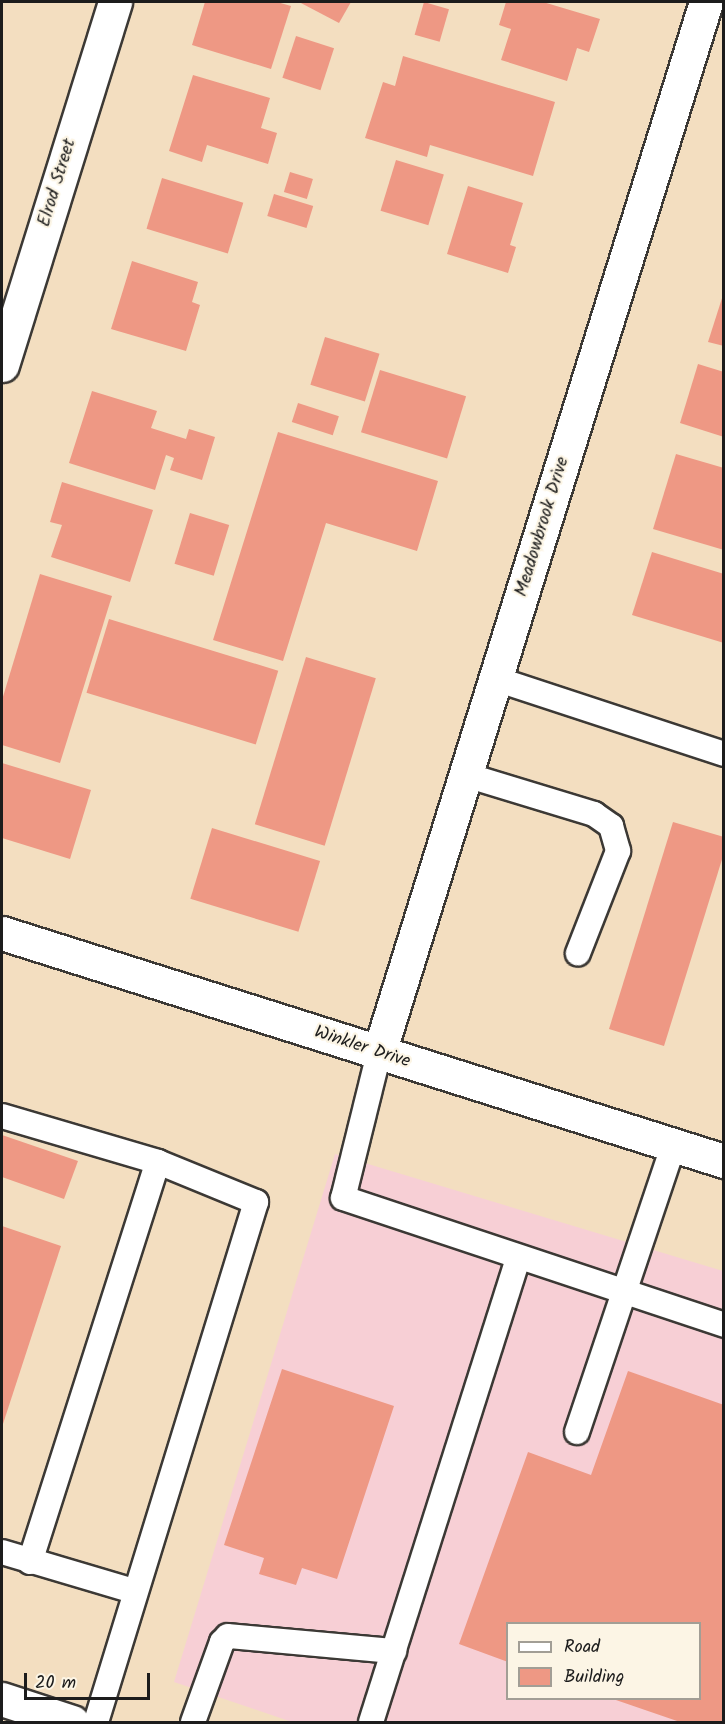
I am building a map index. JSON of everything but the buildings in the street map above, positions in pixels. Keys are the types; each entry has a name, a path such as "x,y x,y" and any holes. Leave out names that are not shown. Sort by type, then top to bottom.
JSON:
{"street":[{"name":"Elrod Street","path":"2,365 115,2"},
{"name":"Meadowbrook Drive","path":"379,1053 706,2"},
{"name":"Winkler Drive","path":"2,933 723,1161"},
{"path":"2,1699 72,1722"}],"lane":[{"path":"496,679 723,754"},
{"path":"466,775 594,814 610,826 618,851 578,953"},
{"path":"379,1053 344,1198 723,1325"},
{"path":"2,1116 158,1162 256,1202 134,1591 96,1722"},
{"path":"577,1432 673,1146"},
{"path":"30,1562 158,1162"},
{"path":"371,1722 519,1258"},
{"path":"2,1552 134,1591"},
{"path":"193,1722 222,1642 228,1636 394,1652"}],"shaded area":[{"path":"335,1154 723,1271 723,1722 292,1722 174,1682"}]}
